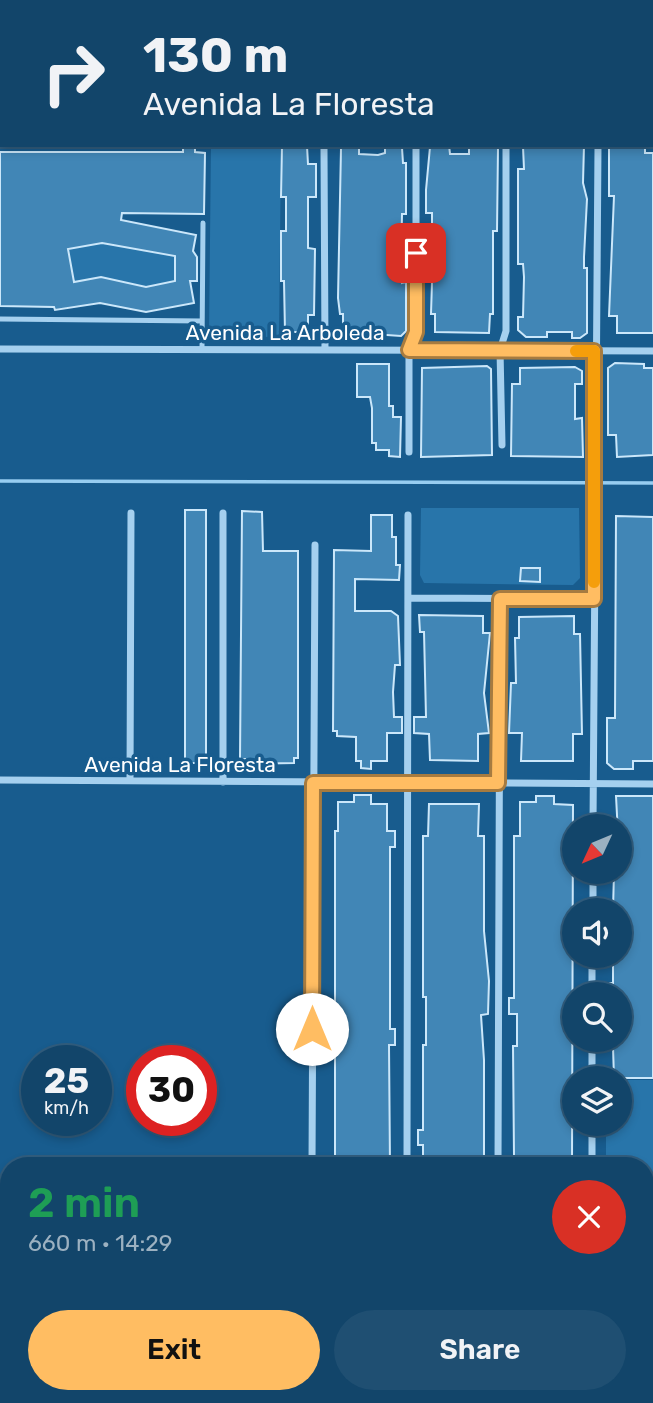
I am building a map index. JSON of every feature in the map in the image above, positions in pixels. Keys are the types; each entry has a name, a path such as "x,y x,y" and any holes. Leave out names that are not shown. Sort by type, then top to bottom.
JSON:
{"street":[{"path":"409,452 409,350 416,332 416,147"},
{"path":"593,814 594,351 598,331 598,147"},
{"path":"324,149 326,349"},
{"path":"502,445 500,350 506,331 506,149"},
{"name":"Avenida La Arboleda","path":"0,349 653,351"},
{"path":"130,781 131,513"},
{"path":"223,513 223,782"},
{"path":"407,1157 408,515"},
{"path":"312,1157 315,545"},
{"path":"408,598 594,599"},
{"path":"498,1157 500,599"},
{"name":"Avenida La Floresta","path":"0,780 653,784"},
{"path":"592,1136 592,1157"}],"lane":[{"path":"202,223 202,349"},
{"path":"0,319 202,321"}],"shaded area":[{"path":"211,147 281,147 279,337 209,336"},
{"path":"102,243 175,256 175,281 146,287 101,277 74,282 68,249"},
{"path":"421,508 579,508 580,578 573,585 424,583 420,575"},
{"path":"632,1080 653,1080 653,1157 606,1157 606,1136 632,1136"}],"building":[{"path":"183,147 195,147 195,152 205,153 204,214 122,213 121,220 196,235 193,251 197,257 197,281 190,281 194,303 146,312 100,303 55,310 54,307 0,306 0,152 183,152","holes":["102,243 175,256 175,281 146,287 101,277 74,282 68,249"]},
{"path":"282,147 307,147 308,164 316,164 316,197 308,197 308,248 315,249 314,315 308,315 308,332 285,332 281,231 286,231 286,197 281,197"},
{"path":"430,147 449,147 450,154 469,154 469,147 498,148 497,231 493,231 493,314 490,314 489,333 435,332 435,314 431,314 432,282 426,282 426,265 431,265 432,213 426,213"},
{"path":"523,147 584,147 583,183 587,199 584,268 587,268 587,333 580,338 572,338 572,332 547,332 547,337 526,337 518,330 518,317 523,317 524,277 523,264 518,264 518,169 524,169"},
{"path":"609,147 645,147 645,153 653,153 653,333 617,333 617,316 609,316 614,196 609,196"},
{"path":"341,148 359,148 359,154 378,155 385,153 385,148 402,148 403,163 406,163 406,214 402,214 401,266 402,283 406,282 406,331 401,336 343,332 343,314 340,314 338,298"},
{"path":"615,363 644,364 644,368 653,368 653,455 617,457 616,435 608,435 608,368"},
{"path":"357,364 389,364 389,406 393,406 393,417 401,417 400,457 389,456 389,450 376,450 376,443 372,443 370,397 357,397"},
{"path":"487,366 491,369 492,455 421,457 422,368"},
{"path":"575,367 582,371 582,384 575,384 575,419 582,418 583,457 511,456 512,384 520,384 520,368"},
{"path":"185,510 206,510 206,757 202,757 202,763 185,763"},
{"path":"242,511 262,512 263,551 298,551 298,758 294,758 294,763 245,764 245,759 240,759"},
{"path":"371,515 392,515 392,537 396,537 396,565 400,565 399,580 355,579 355,611 391,611 398,616 400,665 395,665 393,692 394,717 402,717 402,733 387,733 387,761 371,761 371,769 361,768 361,761 356,761 356,737 337,736 337,731 333,731 334,550 371,551"},
{"path":"616,516 653,517 653,761 633,761 633,769 614,769 607,763 607,718 615,718"},
{"path":"521,568 540,568 540,582 520,581"},
{"path":"419,615 483,616 483,633 490,633 484,693 489,733 478,734 478,761 430,760 429,734 414,733 414,717 426,717 424,632 420,632"},
{"path":"574,616 574,634 580,634 582,734 573,734 573,761 521,761 522,733 509,733 511,683 516,683 515,638 519,638 519,617"},
{"path":"354,795 371,795 371,804 387,804 387,831 395,831 395,847 390,847 390,1029 395,1029 395,1045 389,1045 390,1157 335,1157 335,831 338,831 338,802 354,802"},
{"path":"536,796 554,796 554,804 573,805 573,814 562,814 562,884 573,884 573,898 562,898 562,968 573,968 573,982 562,982 562,1052 572,1052 572,1066 562,1066 562,1136 572,1136 572,1157 514,1156 513,1046 517,1046 517,1014 509,1014 509,998 514,998 514,836 520,836 520,802 536,802"},
{"path":"616,796 653,796 653,1078 632,1078 632,1066 614,1066 613,1052 632,1052 632,982 613,982 613,968 632,968 632,898 613,898 614,884 632,884 632,814 617,814"},
{"path":"429,804 479,804 478,836 484,836 484,931 489,981 488,1014 481,1015 484,1156 423,1156 423,1145 418,1145 418,1130 423,1130 423,1045 426,1045 426,997 423,997 423,836 428,836"}],"waterway":[{"path":"0,481 653,483"}],"slow traffic":[{"path":"576,351 594,351 594,582"}],"route":[{"path":"312,1029 313,783 498,783 500,599 594,599 594,351 409,350 416,332 416,253"}]}
